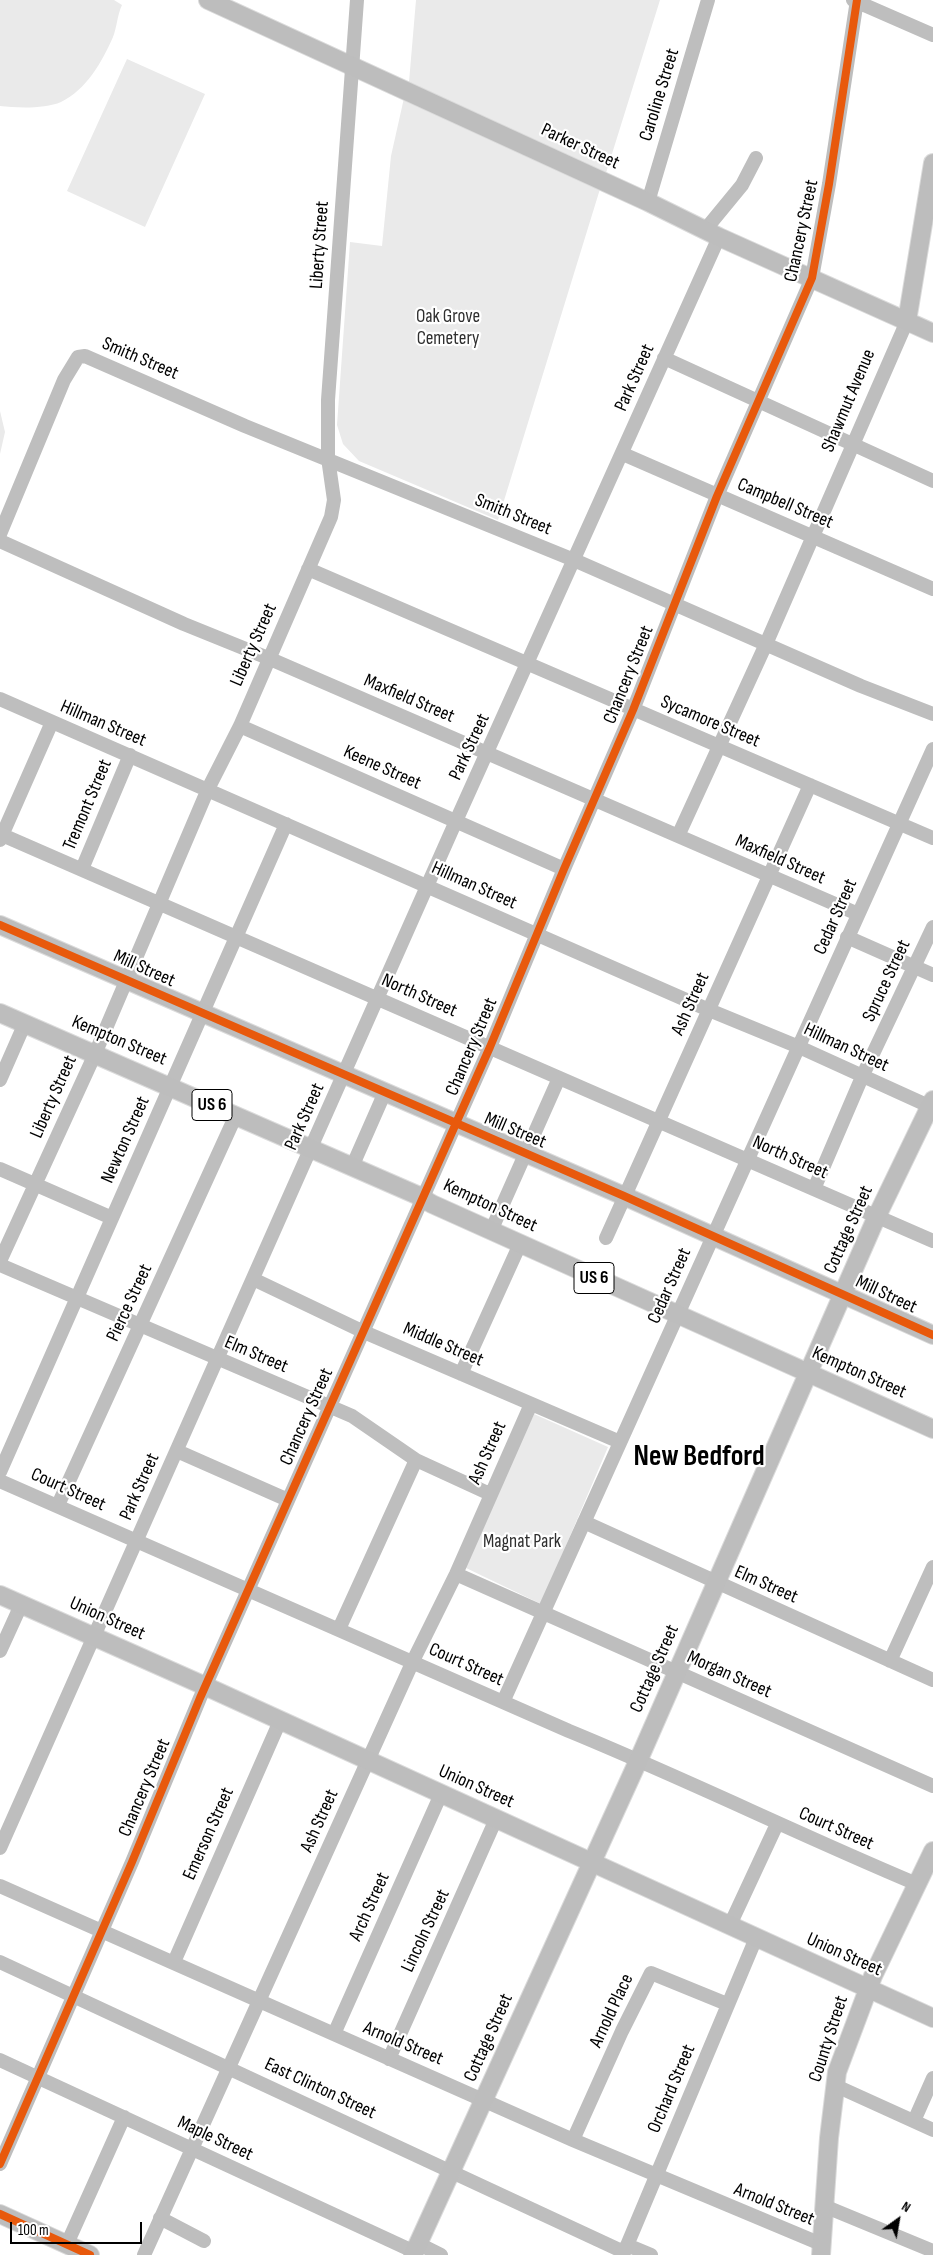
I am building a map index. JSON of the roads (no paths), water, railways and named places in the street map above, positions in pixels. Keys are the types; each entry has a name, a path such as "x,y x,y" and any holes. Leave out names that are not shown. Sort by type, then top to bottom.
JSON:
{"main road":[{"name":"Parker Street","path":"208,0 648,202 712,234 933,334"},
{"name":"Shawmut Avenue","path":"907,321 933,163"},
{"name":"Mill Street","path":"0,925 713,1235 933,1334"},
{"name":"Kempton Street","path":"0,1013 312,1148 491,1231 933,1429"},
{"name":"Cottage Street","path":"416,2250 677,1672 877,1216 932,1105"},
{"name":"Union Street","path":"0,1596 205,1686 933,2018"},
{"name":"County Street","path":"821,2250 834,2085 846,2045 868,1989 933,1851"},
{"path":"0,2214 90,2255"}],"street":[{"name":"Liberty Street","path":"0,1263 127,980 208,790 240,726 268,658 328,526 334,506 328,458 328,400 357,0"},
{"name":"Caroline Street","path":"648,202 708,0"},
{"path":"856,1 933,36"},
{"name":"Chancery Street","path":"0,2164 102,1930 205,1686 424,1199 490,1047 633,710 717,496 812,278 829,184 856,1"},
{"name":"Park Street","path":"0,1848 456,821 623,454 664,358 712,234 756,158"},
{"name":"Shawmut Avenue","path":"766,644 907,321"},
{"name":"Smith Street","path":"0,534 64,380 78,357 85,356 244,426 328,458 574,560 861,686 933,714"},
{"path":"664,358 933,482"},
{"name":"Campbell Street","path":"623,454 933,589"},
{"name":"Maxfield Street","path":"0,541 175,620 268,658 858,914"},
{"name":"Sycamore Street","path":"308,570 933,838"},
{"path":"678,836 766,644"},
{"name":"Hillman Street","path":"0,699 709,1010 799,1047 862,1077 932,1105"},
{"path":"1,836 52,722"},
{"name":"Keene Street","path":"240,726 564,869"},
{"name":"Cedar Street","path":"503,1702 933,749"},
{"name":"Tremont Street","path":"82,869 130,756"},
{"name":"Ash Street","path":"606,1238 810,785"},
{"name":"Newton Street","path":"0,1472 286,824"},
{"name":"North Street","path":"1,836 82,869 933,1241"},
{"name":"Spruce Street","path":"814,1189 862,1077 933,927"},
{"path":"847,937 933,975"},
{"path":"0,1080 25,1024"},
{"path":"491,1231 559,1078"},
{"path":"352,1166 385,1092"},
{"name":"Pierce Street","path":"58,1505 236,1115"},
{"path":"0,1170 112,1218"},
{"path":"462,1374 520,1244"},
{"name":"Elm Street","path":"0,1263 140,1326 330,1406 365,1423 416,1460 490,1494"},
{"name":"Middle Street","path":"253,1279 364,1332 620,1442"},
{"name":"Ash Street","path":"144,2255 413,1661 456,1574 530,1404"},
{"path":"177,1451 288,1500"},
{"path":"339,1629 416,1460"},
{"name":"Court Street","path":"0,1481 503,1702 638,1759 777,1824 917,1884"},
{"name":"Elm Street","path":"584,1522 933,1680"},
{"path":"890,1661 929,1584 933,1567"},
{"name":"Morgan Street","path":"456,1574 933,1786"},
{"path":"0,1651 21,1605"},
{"name":"Emerson Street","path":"174,1962 280,1721"},
{"name":"Arch Street","path":"334,2034 441,1794"},
{"name":"Lincoln Street","path":"389,2059 496,1819"},
{"path":"730,1925 777,1824"},
{"name":"Arnold Street","path":"0,1886 821,2250"},
{"name":"Orchard Street","path":"625,2250 756,1938"},
{"name":"East Clinton Street","path":"0,1962 230,2067 302,2103 360,2128 451,2172 625,2250 650,2255"},
{"name":"Arnold Place","path":"573,2140 622,2031 651,1973 727,2004"},
{"name":"Maple Street","path":"0,2060 416,2250 441,2255"},
{"path":"914,2121 933,2078"},
{"path":"834,2085 933,2130"},
{"path":"67,2244 124,2117"},
{"path":"824,2206 933,2251"},
{"path":"160,2218 204,2240"}],"district":[{"name":"New Bedford","path":"699,1458"}],"park label":[{"name":"Oak Grove Cemetery","path":"448,328"},
{"name":"Magnat Park","path":"522,1542"}]}
